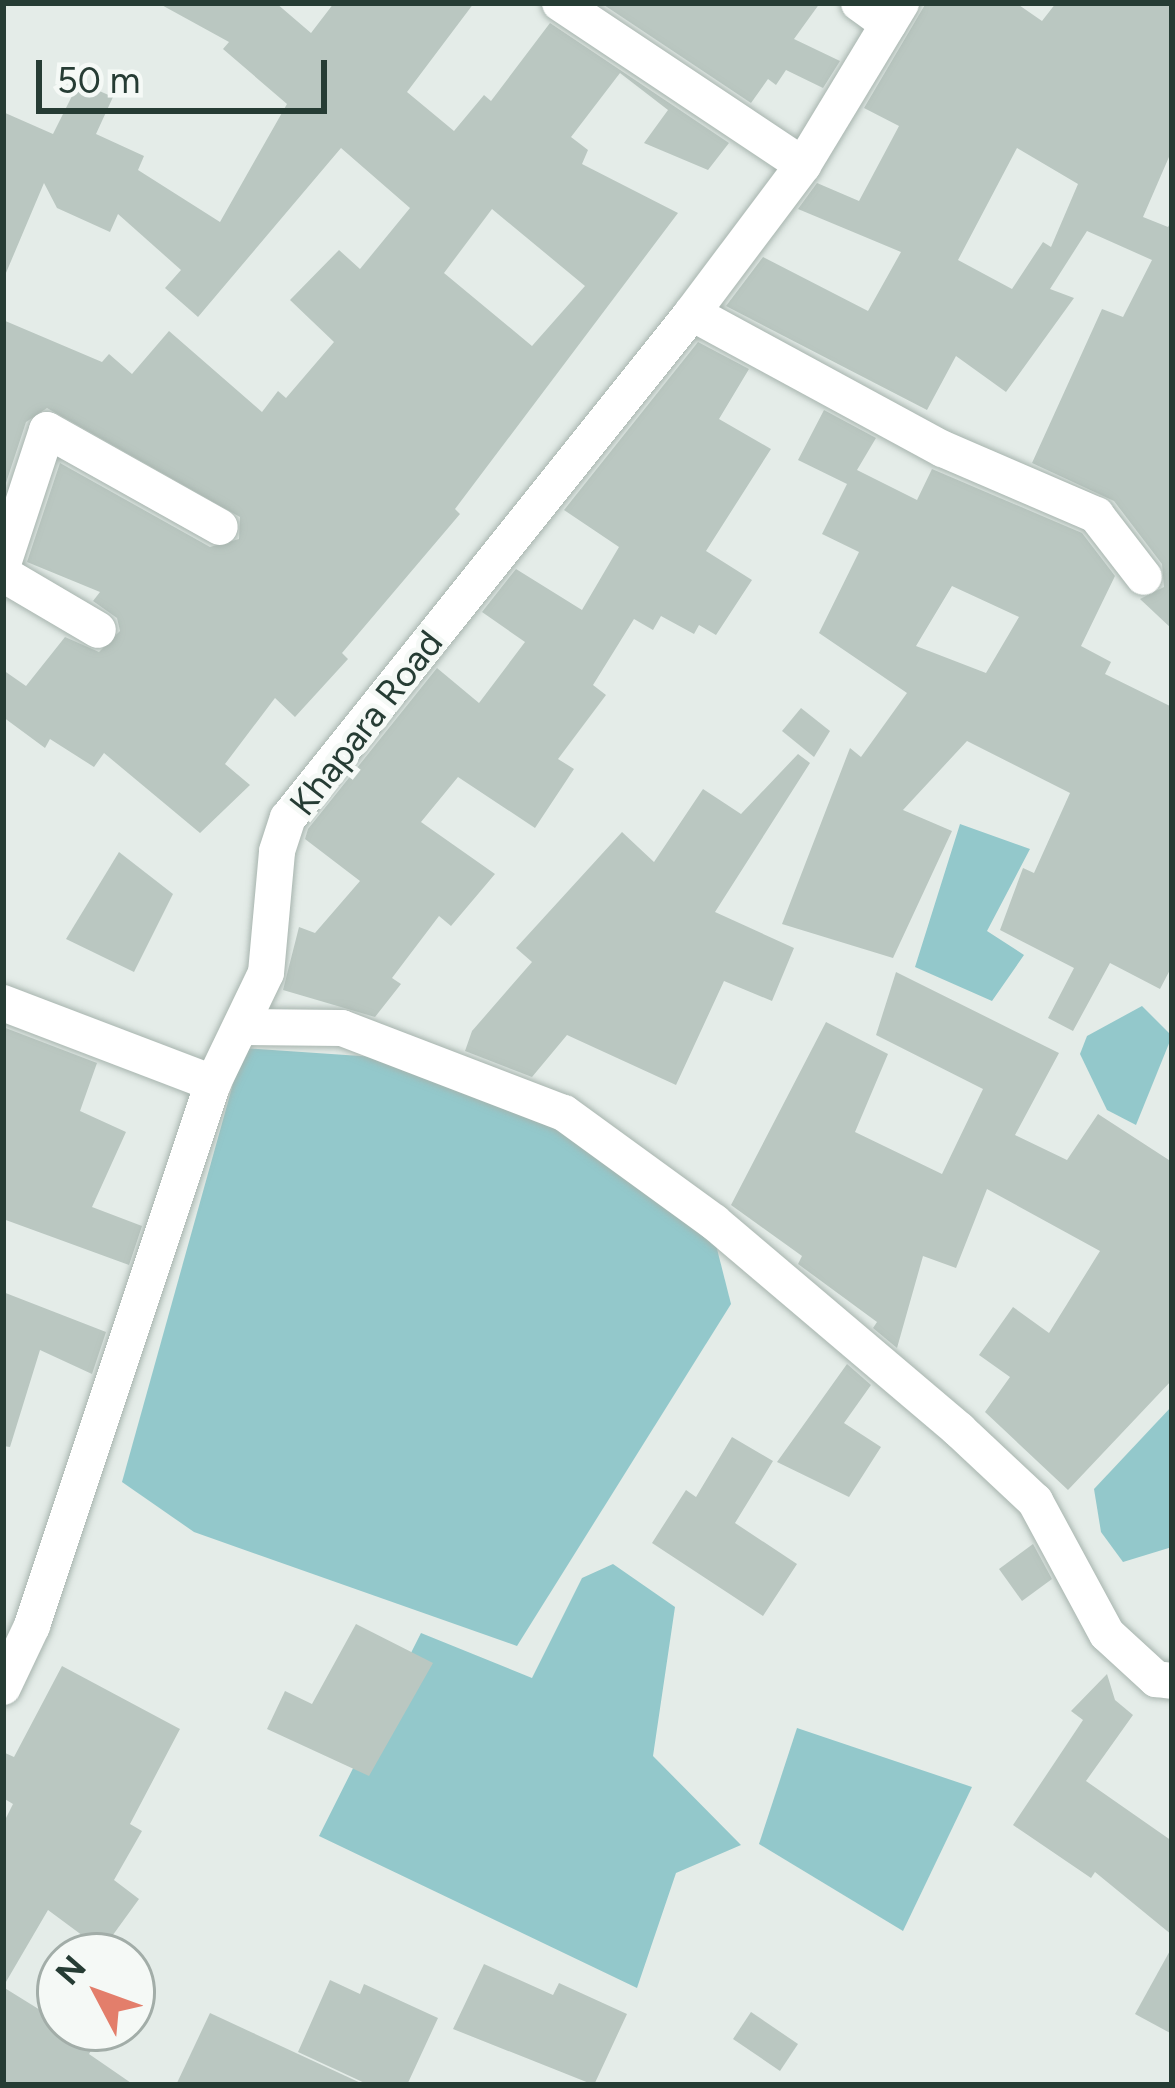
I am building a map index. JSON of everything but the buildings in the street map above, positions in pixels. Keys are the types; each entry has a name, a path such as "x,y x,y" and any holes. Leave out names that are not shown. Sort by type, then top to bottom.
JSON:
{"street":[{"path":"560,3 802,165"},
{"name":"Khapara Road","path":"3,1687 32,1625 213,1083 244,1027 266,973 277,851 288,818 692,313 802,165 883,10"},
{"path":"692,313 943,449 1096,515 1144,577"},
{"path":"98,630 3,569 47,430 220,527"},
{"path":"3,1003 213,1083"},
{"path":"244,1027 342,1028 564,1113 714,1222 974,1444 1035,1501 1107,1634 1156,1679 1172,1681"}],"water":[{"path":"960,824 1030,849 987,931 1024,955 992,1001 915,967"},
{"path":"1142,1006 1172,1036 1136,1125 1107,1110 1080,1054 1087,1036"},
{"path":"243,1048 390,1058 587,1137 714,1237 731,1304 517,1646 194,1532 122,1482"},
{"path":"1172,1406 1172,1547 1123,1562 1101,1532 1094,1489"},
{"path":"613,1564 675,1607 653,1756 741,1845 676,1873 637,1988 319,1836 421,1633 532,1678 582,1578"},
{"path":"797,1728 972,1787 903,1931 759,1844"}]}
